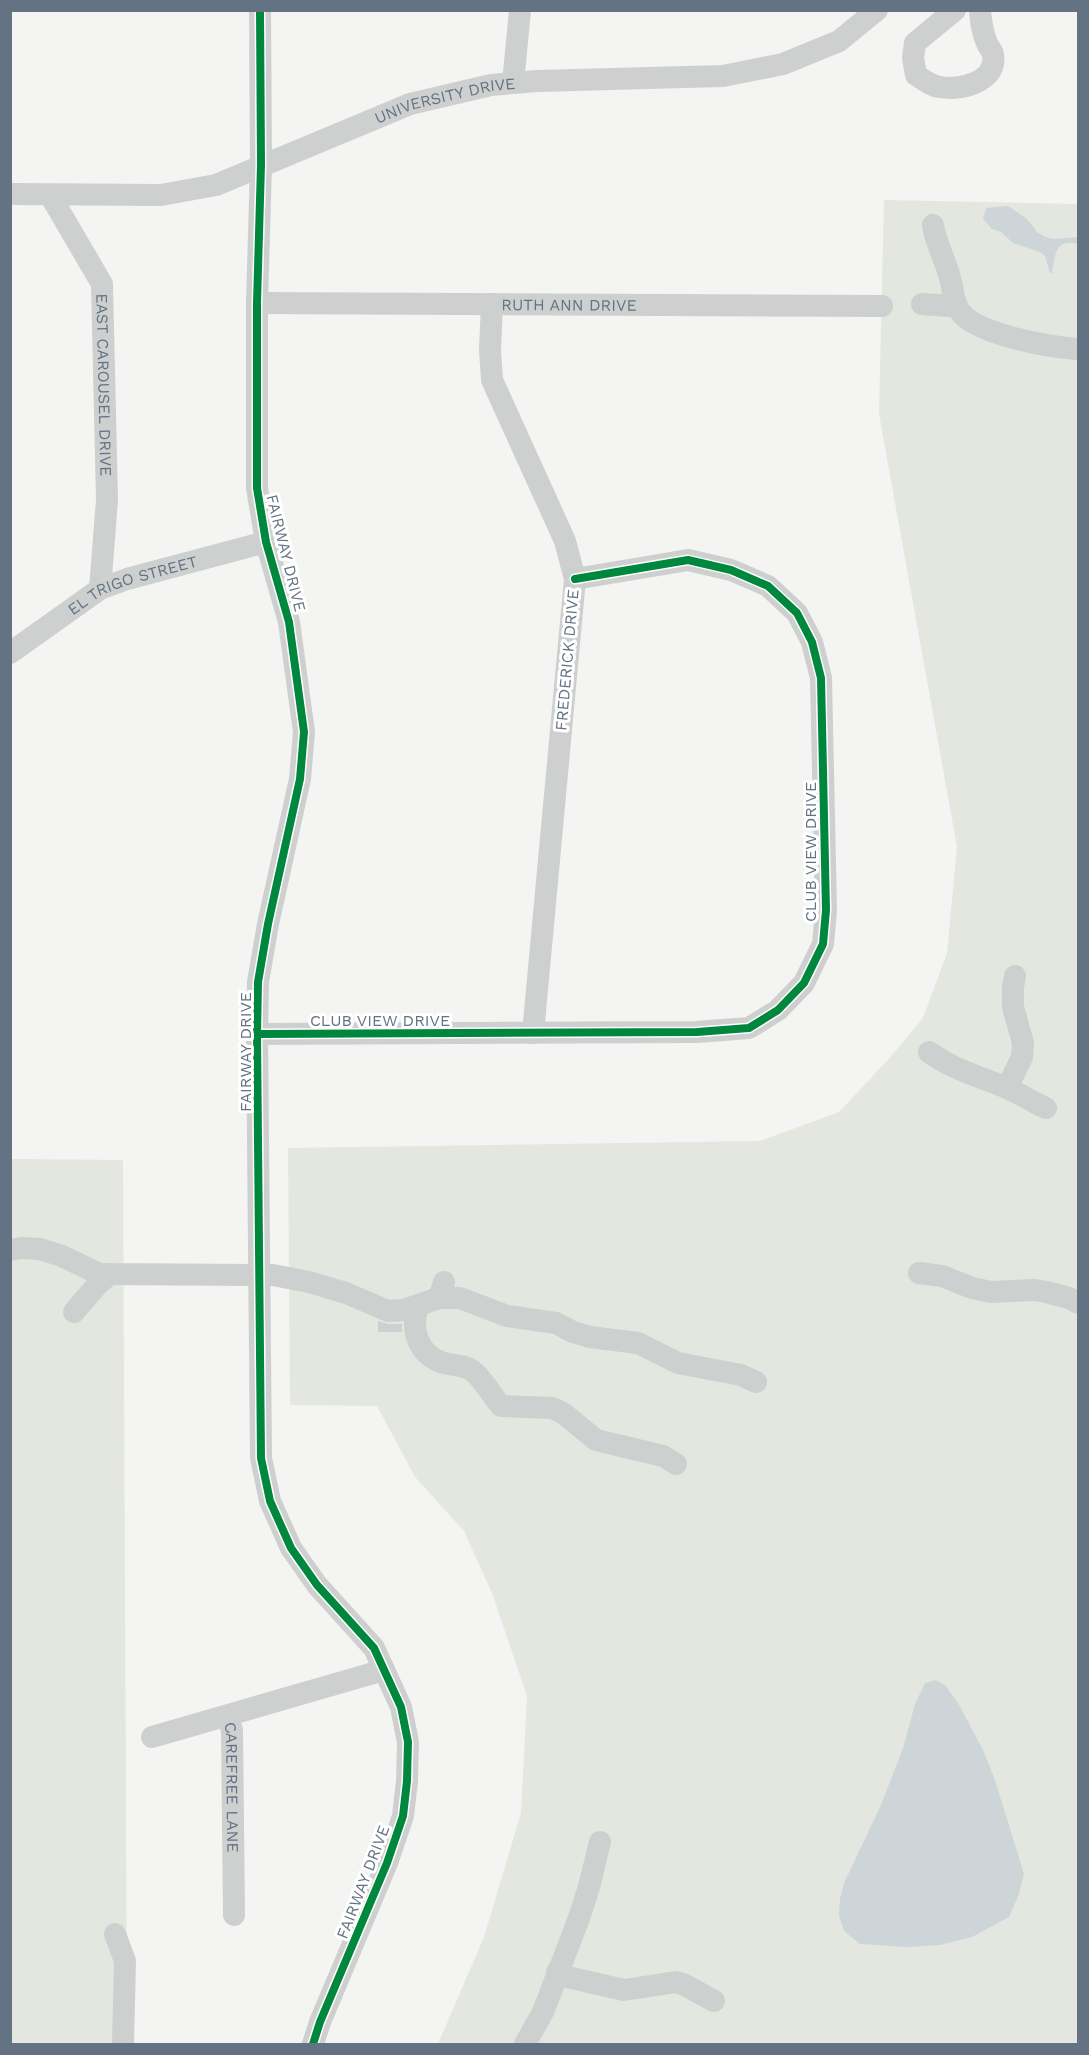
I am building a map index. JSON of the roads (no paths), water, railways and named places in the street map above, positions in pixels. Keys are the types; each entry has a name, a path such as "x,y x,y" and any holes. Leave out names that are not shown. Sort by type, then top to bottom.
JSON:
{"street":[{"name":"FAIRWAY DRIVE","path":"260,10 261,165 257,303 257,488 266,542 289,622 304,732 300,779 268,924 258,982 261,1458 270,1501 291,1548 317,1585 374,1648 401,1707 408,1742 403,1816 387,1863 320,2022 313,2044"},
{"path":"513,83 520,10"},
{"name":"UNIVERSITY DRIVE","path":"10,194 161,195 216,185 410,104 491,85 723,76 783,64 839,41 877,10"},
{"path":"955,10 915,43 913,58 916,75 930,85 942,88 957,88 979,81 991,70 994,55 981,27 980,10"},
{"name":"EAST CAROUSEL DRIVE","path":"50,195 102,284 107,500 100,589"},
{"path":"933,225 935,242 951,282 957,329"},
{"name":"RUTH ANN DRIVE","path":"257,303 882,306"},
{"name":"FREDERICK DRIVE","path":"492,304 490,350 492,380 564,541 575,579 533,1033"},
{"path":"922,304 949,306 955,304"},
{"path":"955,304 961,313 975,325 994,333 1057,348 1078,349"},
{"name":"EL TRIGO STREET","path":"10,653 100,589 127,579 266,542"},
{"name":"CLUB VIEW DRIVE","path":"257,1034 698,1032 749,1028 778,1010 804,982 823,944 826,910 822,678 812,642 797,613 768,586 731,570 688,560 575,579"},
{"path":"1007,1088 1022,1057 1023,1043 1013,1007 1015,976"},
{"path":"929,1052 960,1071 1007,1088 1030,1102 1046,1108"},
{"path":"10,1250 40,1249 62,1256 99,1274 273,1275 309,1282 346,1293 388,1311 418,1306 441,1290 507,1316 556,1323 573,1332 638,1343 678,1363 741,1375 756,1382"},
{"path":"919,1273 942,1276 972,1288 992,1292 1035,1290 1046,1292 1069,1298 1078,1304"},
{"path":"74,1312 98,1284 110,1274"},
{"path":"418,1306 414,1329 417,1340 438,1361 454,1366 465,1366 475,1372 501,1412 552,1408 563,1413 596,1440 663,1456 676,1464"},
{"name":"CAREFREE LANE","path":"234,1915 232,1730 227,1716 384,1670"},
{"path":"152,1737 227,1716"},
{"path":"525,2044 543,2012 556,1972 579,1918 600,1842"},
{"path":"115,1934 125,1961 123,2044"},
{"path":"556,1972 563,1976 624,1990 676,1982 714,2001"}]}
